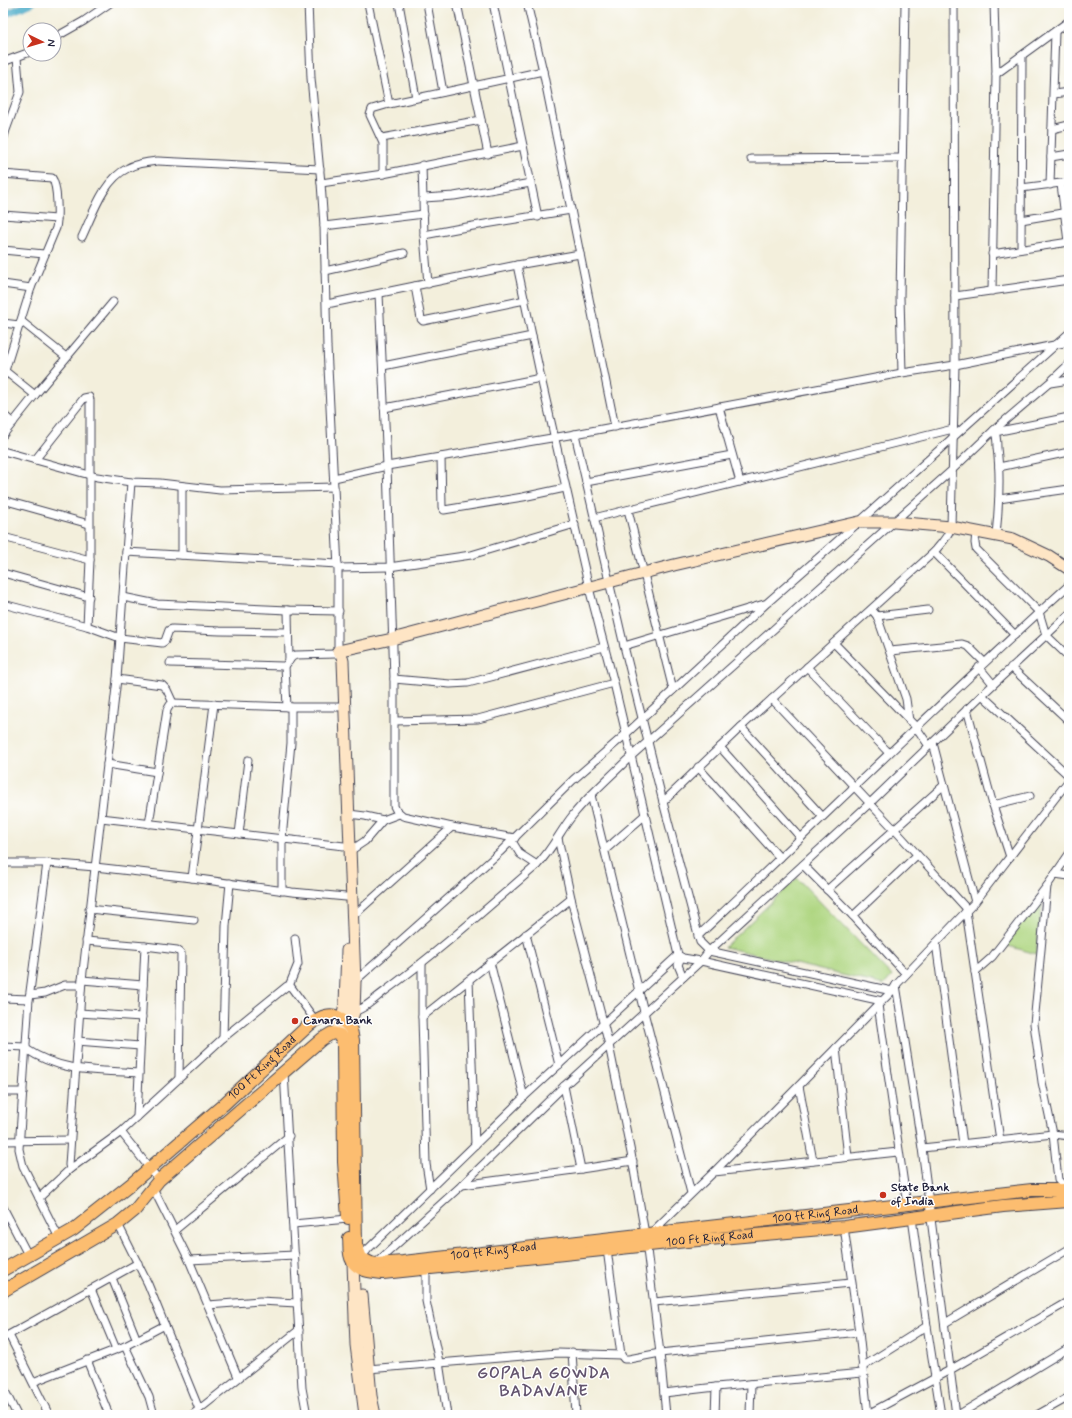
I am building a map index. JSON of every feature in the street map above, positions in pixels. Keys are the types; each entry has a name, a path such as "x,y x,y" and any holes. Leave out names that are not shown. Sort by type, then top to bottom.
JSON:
{"main road":[{"path":"337,652 689,561 859,522 894,522 951,527 996,535 1013,539 1048,556 1069,569"},
{"path":"337,652 338,707 352,917 350,985 346,1015 336,1033 340,1035 343,1043 344,1162 350,1254 363,1261"},
{"path":"337,652 341,653 343,661 349,814 346,897 350,985"},
{"path":"315,1020 328,1015 346,1015"},
{"path":"346,1015 353,1040 356,1245 363,1261 368,1369 371,1396 376,1415"},
{"name":"100 Ft Ring Road","path":"3,1270 73,1230 130,1185 223,1105 315,1020"},
{"path":"343,1043 350,1028"},
{"name":"100 Ft Ring Road","path":"3,1291 118,1224 135,1210 156,1184 322,1039 336,1033"},
{"name":"100 ft Ring Road","path":"363,1261 403,1262 647,1238 907,1204 1032,1190 1069,1193"},
{"name":"100 Ft Ring Road","path":"363,1261 368,1272 382,1273 607,1249 647,1238 844,1227 1003,1206 1069,1193"},
{"path":"363,1261 356,1345 365,1415"}],"street":[{"path":"62,33 84,21 110,3"},
{"path":"170,663 287,663 296,655 337,652 339,611 338,566 327,347 324,226 311,78 308,3"},
{"path":"368,3 389,104"},
{"path":"399,3 416,98"},
{"path":"427,3 443,92"},
{"path":"457,3 488,154"},
{"path":"493,3 538,217"},
{"path":"527,3 543,71 615,426"},
{"path":"902,373 900,296 905,3"},
{"path":"663,802 741,727 872,610 934,552 947,537 951,527 955,365 954,3"},
{"path":"992,291 996,74 994,3"},
{"path":"996,74 1069,21"},
{"path":"1050,185 1055,32"},
{"path":"3,62 22,56"},
{"path":"1021,249 1022,56"},
{"path":"3,140 20,92 17,58"},
{"path":"383,174 384,147 382,138 371,118 370,112 375,108 543,71"},
{"path":"1054,94 1069,92"},
{"path":"382,138 481,120"},
{"path":"1052,129 1069,125"},
{"path":"321,184 383,174 523,146"},
{"path":"1051,157 1069,154"},
{"path":"751,159 902,158"},
{"path":"82,237 106,188 120,173 137,164 158,162 320,169"},
{"path":"422,166 424,235 428,284"},
{"path":"3,174 52,178 55,184 58,219 56,228 31,288 4,370 34,395"},
{"path":"1021,188 1069,182"},
{"path":"424,198 454,196 531,183"},
{"path":"992,254 1068,242 1067,212 1061,184"},
{"path":"424,235 460,228 538,217 571,210"},
{"path":"1021,220 1067,212"},
{"path":"3,214 58,219"},
{"path":"324,226 424,214"},
{"path":"3,250 44,254"},
{"path":"325,271 404,253"},
{"path":"327,304 517,265 580,254"},
{"path":"517,265 565,488 632,756 679,956 678,965 683,977"},
{"path":"955,296 1069,280"},
{"path":"3,284 31,288"},
{"path":"415,286 421,319 423,321 525,300"},
{"path":"379,294 387,466 389,567 394,679 394,806 399,814 403,816 514,839"},
{"path":"3,435 34,395 112,302"},
{"path":"3,323 20,323 66,357"},
{"path":"350,985 514,839 573,780 626,734 767,603 859,522 953,433 1069,333"},
{"path":"383,366 532,336"},
{"path":"334,478 387,466 554,438 902,373 955,365 1069,342"},
{"path":"346,1015 375,998 422,963 538,865 549,852 573,814 632,756 1069,364"},
{"path":"384,408 541,378"},
{"path":"1049,383 1069,380"},
{"path":"35,460 84,398 87,396 90,398 90,560 88,626"},
{"path":"719,407 740,482"},
{"path":"3,414 13,423"},
{"path":"994,431 1069,417"},
{"path":"994,431 1000,467 996,535"},
{"path":"594,518 740,482 953,433"},
{"path":"575,434 624,646 663,802 698,936 702,945 709,951 894,988"},
{"path":"3,451 101,478 131,482 160,483 220,490 334,487"},
{"path":"1000,467 1069,452"},
{"path":"586,482 732,455"},
{"path":"441,457 442,507 444,510 523,497 565,488"},
{"path":"70,1169 70,1140 81,982 117,678 131,482"},
{"path":"182,486 182,555"},
{"path":"999,499 1069,489"},
{"path":"3,500 89,524"},
{"path":"628,510 673,690"},
{"path":"126,552 338,566 389,567 471,554 575,524"},
{"path":"976,532 976,550 1039,612 1046,635 1069,657"},
{"path":"3,537 90,560"},
{"path":"934,552 1015,635"},
{"path":"3,573 89,597"},
{"path":"698,936 801,838 888,752 916,728 1069,585"},
{"path":"123,597 157,604 339,611"},
{"path":"624,646 767,603"},
{"path":"3,604 88,626 120,638 164,642 169,630 172,629 288,632"},
{"path":"282,891 282,839 291,743 287,663 288,610"},
{"path":"872,610 877,616 908,703 909,721"},
{"path":"877,616 928,610"},
{"path":"363,1261 462,1185 564,1086 870,804 993,684 1069,614"},
{"path":"834,643 931,744 944,785 975,902"},
{"path":"890,651 962,644 968,646 982,665 993,684"},
{"path":"394,679 450,684 468,683 604,647"},
{"path":"807,667 888,752"},
{"path":"1011,667 1069,721"},
{"path":"117,678 162,685 167,690 173,703"},
{"path":"395,721 478,719 614,683"},
{"path":"647,1238 880,1003 975,902 1069,780 982,695"},
{"path":"772,699 894,829 966,910 1000,1140"},
{"path":"149,824 167,710 173,703 338,707"},
{"path":"192,878 214,704"},
{"path":"967,709 993,805 1010,857"},
{"path":"741,727 822,816"},
{"path":"720,747 801,838"},
{"path":"239,834 248,760"},
{"path":"107,764 157,772"},
{"path":"698,767 780,858"},
{"path":"827,890 944,785"},
{"path":"591,795 640,990 644,1012 691,1193"},
{"path":"993,805 1030,796"},
{"path":"349,814 383,820"},
{"path":"101,818 347,848 365,841 383,820 399,814"},
{"path":"605,850 645,815"},
{"path":"352,917 452,827"},
{"path":"558,838 571,899 609,1045 633,1160 647,1238 666,1415"},
{"path":"514,839 520,854 538,865"},
{"path":"976,972 992,957 1047,886 1069,854"},
{"path":"853,916 917,855"},
{"path":"3,863 47,863 95,867 192,878 282,891 346,897"},
{"path":"47,863 30,997 20,1157 23,1166 59,1238"},
{"path":"803,865 853,916 906,974"},
{"path":"1055,874 1069,876"},
{"path":"223,1038 226,926 230,883"},
{"path":"1047,886 1034,1024 1042,1082 1053,1134 1058,1180 1069,1193"},
{"path":"422,1017 571,899"},
{"path":"89,909 194,920"},
{"path":"526,934 559,1065"},
{"path":"290,986 298,964 295,938"},
{"path":"86,941 145,946 180,951 182,956 179,1077"},
{"path":"936,943 963,1144"},
{"path":"137,1117 145,946"},
{"path":"679,956 687,960 700,961 880,1003"},
{"path":"363,1261 368,1249 524,1097 679,956"},
{"path":"490,962 524,1097"},
{"path":"422,963 426,1168 430,1189"},
{"path":"469,980 475,1145"},
{"path":"3,998 30,997 65,985 81,982 143,985"},
{"path":"39,1198 70,1169 121,1132 223,1038 287,986 290,986"},
{"path":"290,986 315,1020"},
{"path":"894,988 922,1148 957,1415 1069,1348"},
{"path":"880,1003 898,1152 907,1204"},
{"path":"79,1013 142,1017"},
{"path":"77,1041 140,1046"},
{"path":"3,1046 26,1048 49,1062 76,1069 139,1072"},
{"path":"836,1048 848,1157"},
{"path":"284,1072 289,1136 302,1388 306,1415"},
{"path":"564,1086 580,1169"},
{"path":"798,1086 813,1161"},
{"path":"3,1092 23,1092"},
{"path":"121,1132 149,1168 238,1377"},
{"path":"922,1148 1053,1134 1069,1136"},
{"path":"175,1230 289,1136"},
{"path":"3,1141 70,1140"},
{"path":"714,1172 898,1152"},
{"path":"462,1185 580,1169 633,1160"},
{"path":"723,1162 734,1170"},
{"path":"3,1208 6,1220 28,1256"},
{"path":"912,1218 941,1415"},
{"path":"293,1224 348,1219"},
{"path":"118,1224 148,1284 165,1325 195,1413 238,1377 299,1330"},
{"path":"844,1227 859,1332 867,1415 950,1370 1069,1301"},
{"path":"607,1249 621,1354 624,1359 660,1353 859,1332"},
{"path":"945,1323 1069,1249"},
{"path":"189,1260 295,1255"},
{"path":"49,1415 33,1382 6,1336 138,1263"},
{"path":"426,1268 426,1301 439,1362 447,1415"},
{"path":"112,1278 137,1340"},
{"path":"654,1302 851,1283"},
{"path":"91,1289 116,1349"},
{"path":"208,1305 260,1301 297,1303"},
{"path":"33,1382 125,1346 165,1325"},
{"path":"664,1393 862,1370 927,1326"},
{"path":"125,1346 149,1397 154,1415"},
{"path":"368,1369 572,1352 621,1354"},
{"path":"572,1352 576,1415"},
{"path":"87,1360 109,1415"},
{"path":"750,1415 751,1384"},
{"path":"3,1387 17,1415"},
{"path":"715,1415 716,1387"},
{"path":"1037,1415 1069,1397"}],"green space":[{"path":"797,878 892,976 884,985 724,947"},
{"path":"1043,898 1036,954 1005,945"}],"waterway":[{"path":"3,15 32,3"}],"place":[{"name":"Canara Bank","path":"295,1021"},
{"name":"State Bank of India","path":"883,1195"}],"district":[{"name":"GOPALA GOWDA BADAVANE","path":"544,1382"}]}
